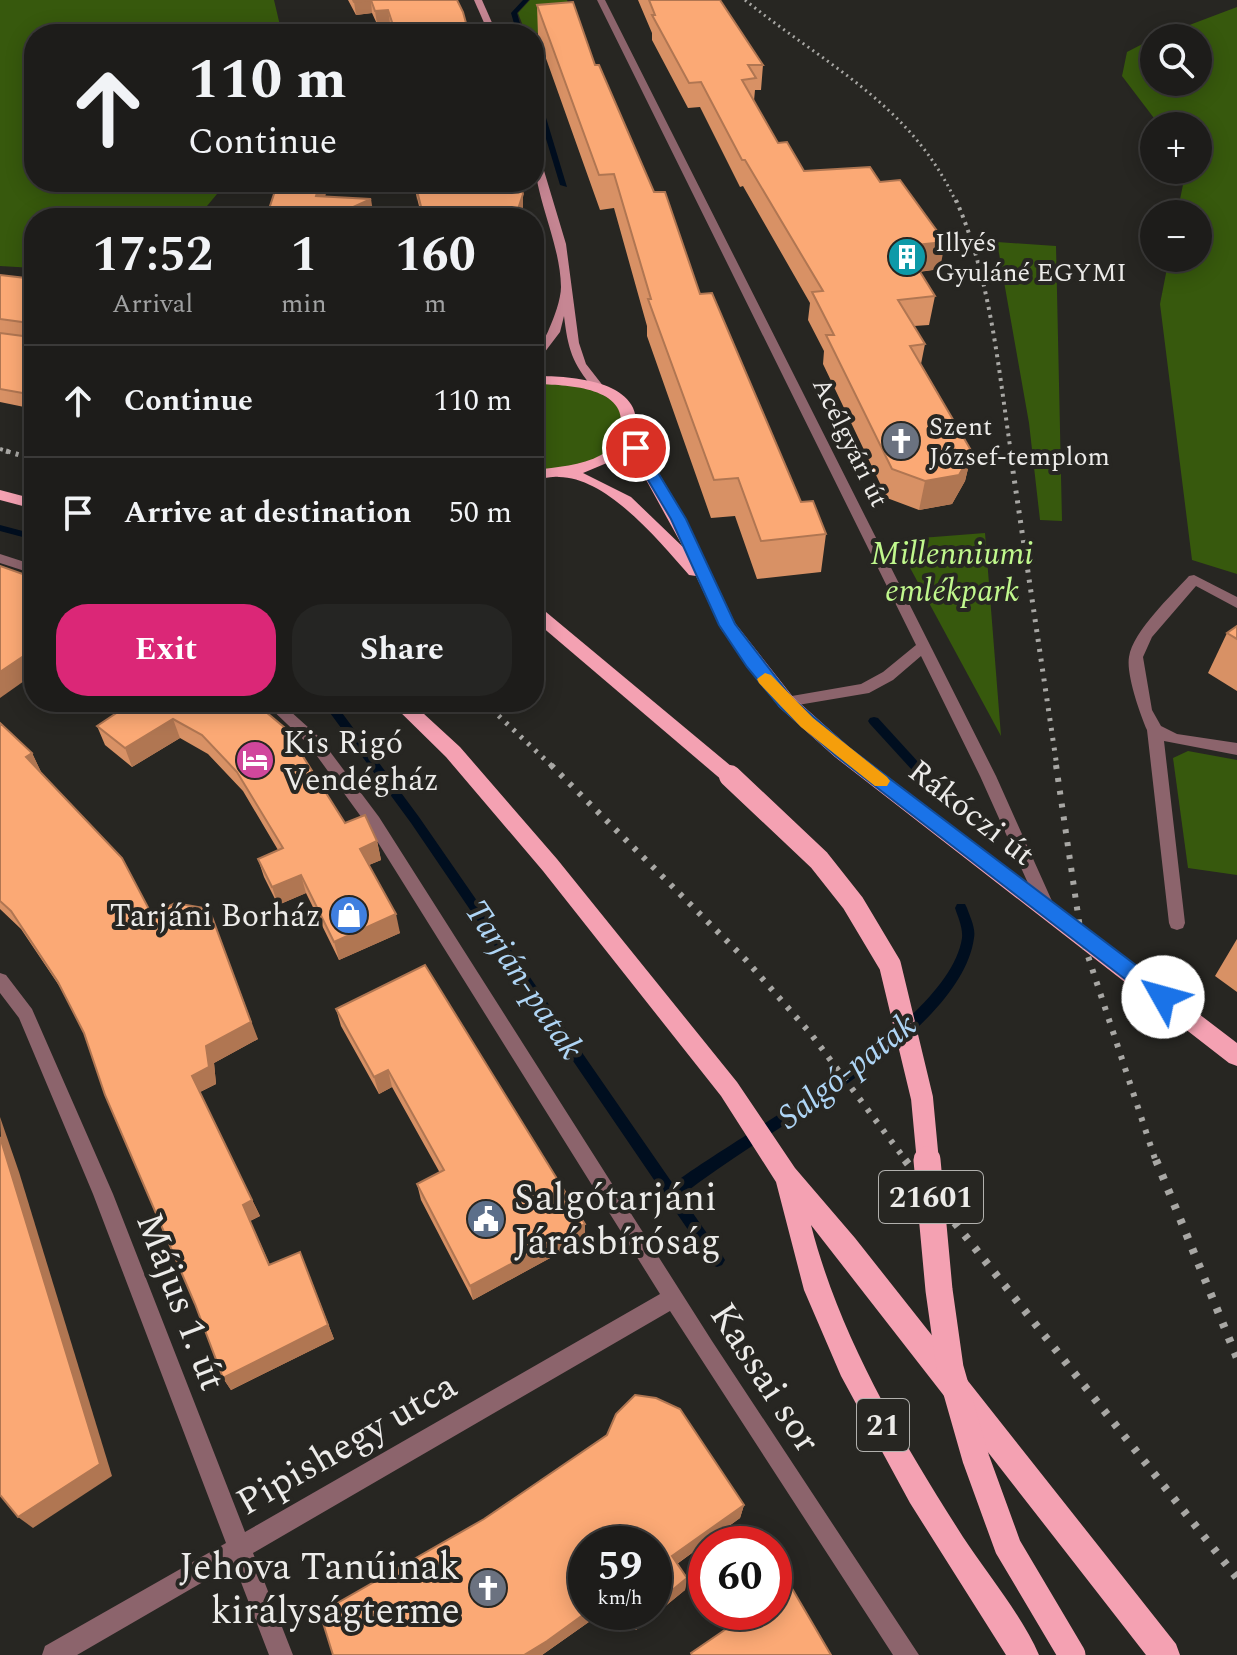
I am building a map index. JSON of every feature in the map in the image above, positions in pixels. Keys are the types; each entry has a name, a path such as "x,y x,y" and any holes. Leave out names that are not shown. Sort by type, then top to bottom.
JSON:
{"main road":[{"path":"478,0 489,24"},
{"path":"544,187 561,244 573,343 580,365 598,387"},
{"path":"544,346 554,332 567,285"},
{"path":"544,380 575,380 598,387 617,398 628,412 632,427 626,443 611,458 589,468 544,475"},
{"path":"629,435 678,519 705,583"},
{"path":"568,473 592,480 635,505 705,583"},
{"path":"0,495 24,501"},
{"name":"Rákóczi út","path":"705,583 727,625 753,663 786,702 842,752 1237,1056"},
{"name":"21601","path":"544,619 730,776 819,860 853,903 890,965 922,1098 950,1368 976,1459 1008,1547 1072,1655"},
{"name":"21","path":"410,712 453,752 482,786 729,1089 786,1176 846,1247 1165,1655"},
{"name":"21","path":"786,1176 828,1322 876,1414 969,1575 1024,1655"}],"street":[{"name":"Acélgyári út","path":"601,0 1011,826 1048,910"},
{"path":"0,558 24,566"},
{"path":"1177,923 1155,730 1145,710 1136,657 1146,635 1194,579 1237,603"},
{"path":"786,702 864,689 888,676 923,647"},
{"name":"Kassai sor","path":"282,712 314,741 373,821 705,1348 907,1655"},
{"path":"1155,730 1174,739 1237,749"},
{"name":"Május 1. út","path":"0,980 26,1014 97,1180 281,1655"},
{"name":"Pipishegy utca","path":"54,1655 675,1297"}],"green space":[{"path":"0,0 274,0 280,24 24,24 24,192 219,192 205,208 24,208 24,267 0,266"},
{"path":"530,0 567,0 581,30 544,33 544,24 522,24 518,13"},
{"path":"1237,7 1237,574 1192,560 1160,304 1166,272 1212,272 1212,200 1180,200 1183,184 1212,184 1212,112 1149,112 1122,76 1127,52 1140,45 1140,96 1212,96 1212,24 1192,24"},
{"path":"997,242 1056,246 1062,521 1040,520 1029,423"},
{"path":"544,381 598,387 628,412 611,458 544,473"},
{"name":"Millenniumi emlékpark","path":"985,533 1001,736 895,540"},
{"path":"1188,751 1237,760 1237,875 1188,868 1173,758"}],"building":[{"path":"371,0 457,0 466,24 393,24 388,10 375,11"},
{"path":"649,0 720,0 763,65 748,65 756,78 742,80 778,143 787,142 804,171 870,167 880,182 900,180 945,242 904,246 935,296 898,300 925,344 910,346 972,452 959,475 925,481 892,469 826,335 834,335 812,292 823,291 745,160 742,160 701,82 689,83 652,15 655,15"},
{"path":"573,2 595,65 599,65 654,192 665,192 700,294 712,293 801,502 813,501 826,534 761,541 738,478 714,480 648,299 651,299 614,174 599,175 537,5"},
{"path":"275,192 317,192 316,196 371,199 351,208 269,208"},
{"path":"417,192 523,194 518,208 421,208"},
{"path":"0,275 24,278 24,322 0,319"},
{"path":"0,333 24,336 24,393 0,389"},
{"path":"0,566 24,574 24,656 0,672"},
{"path":"1237,626 1237,639 1227,633"},
{"path":"118,712 266,712 285,728 345,823 365,815 377,841 360,849 396,914 334,942 301,875 272,887 258,859 283,848 237,772 202,735 173,719 125,748 97,726"},
{"path":"0,723 32,753 26,757 122,858 152,915 175,903 209,909 251,1022 206,1046 209,1067 192,1076 252,1200 243,1205 269,1265 300,1252 328,1325 223,1378 195,1304 105,1095 84,1033 58,982 11,911 0,901"},
{"path":"425,965 585,1224 470,1286 417,1184 444,1170 388,1070 374,1077 336,1009"},
{"path":"0,1137 100,1464 18,1517 0,1495"},
{"path":"635,1395 656,1398 680,1409 744,1505 714,1526 688,1526 688,1545 672,1556 672,1526 568,1526 568,1626 524,1655 333,1655 320,1613 484,1519 607,1435 616,1414"},
{"path":"672,1556 687,1578 672,1590"},
{"path":"792,1588 831,1655 692,1655 725,1630 792,1630"}],"waterway":[{"name":"Salgó-patak","path":"517,24 514,13 526,0"},
{"name":"Salgó-patak","path":"544,120 564,185"},
{"name":"Tarján-patak","path":"0,528 24,534"},
{"name":"Tarján-patak","path":"335,712 415,820 717,1260"},
{"name":"Salgó-patak","path":"874,721 916,767"},
{"name":"Salgó-patak","path":"672,1194 842,1078 890,1043 929,1008 957,972 968,938 961,908"}],"railway":[{"path":"745,0 863,88 890,112 915,138 956,202"},
{"path":"956,200 978,261 985,292 1011,453"},
{"path":"0,449 13,453"},
{"path":"6,451 13,453"},
{"path":"1010,451 1057,767"},
{"path":"13,453 24,456"},
{"path":"495,712 553,767"},
{"path":"1056,765 1081,935 1156,1162"},
{"path":"553,767 746,960 811,1034 907,1162"},
{"path":"905,1160 1237,1578"},
{"path":"1156,1160 1237,1358"}],"slow traffic":[{"path":"765,679 807,722 881,781"}],"place":[{"name":"Illyés Gyuláné EGYMI","path":"907,257"},
{"name":"Szent József-templom","path":"901,441"},
{"name":"Kis Rigó Vendégház","path":"255,760"},
{"name":"Tarjáni Borház","path":"349,915"},
{"name":"Salgótarjáni Járásbíróság","path":"486,1219"},
{"name":"Jehova Tanúinak királyságterme","path":"488,1588"}],"route":[{"path":"636,448 678,519 727,625 753,663 786,702 842,752 1163,997"}]}
